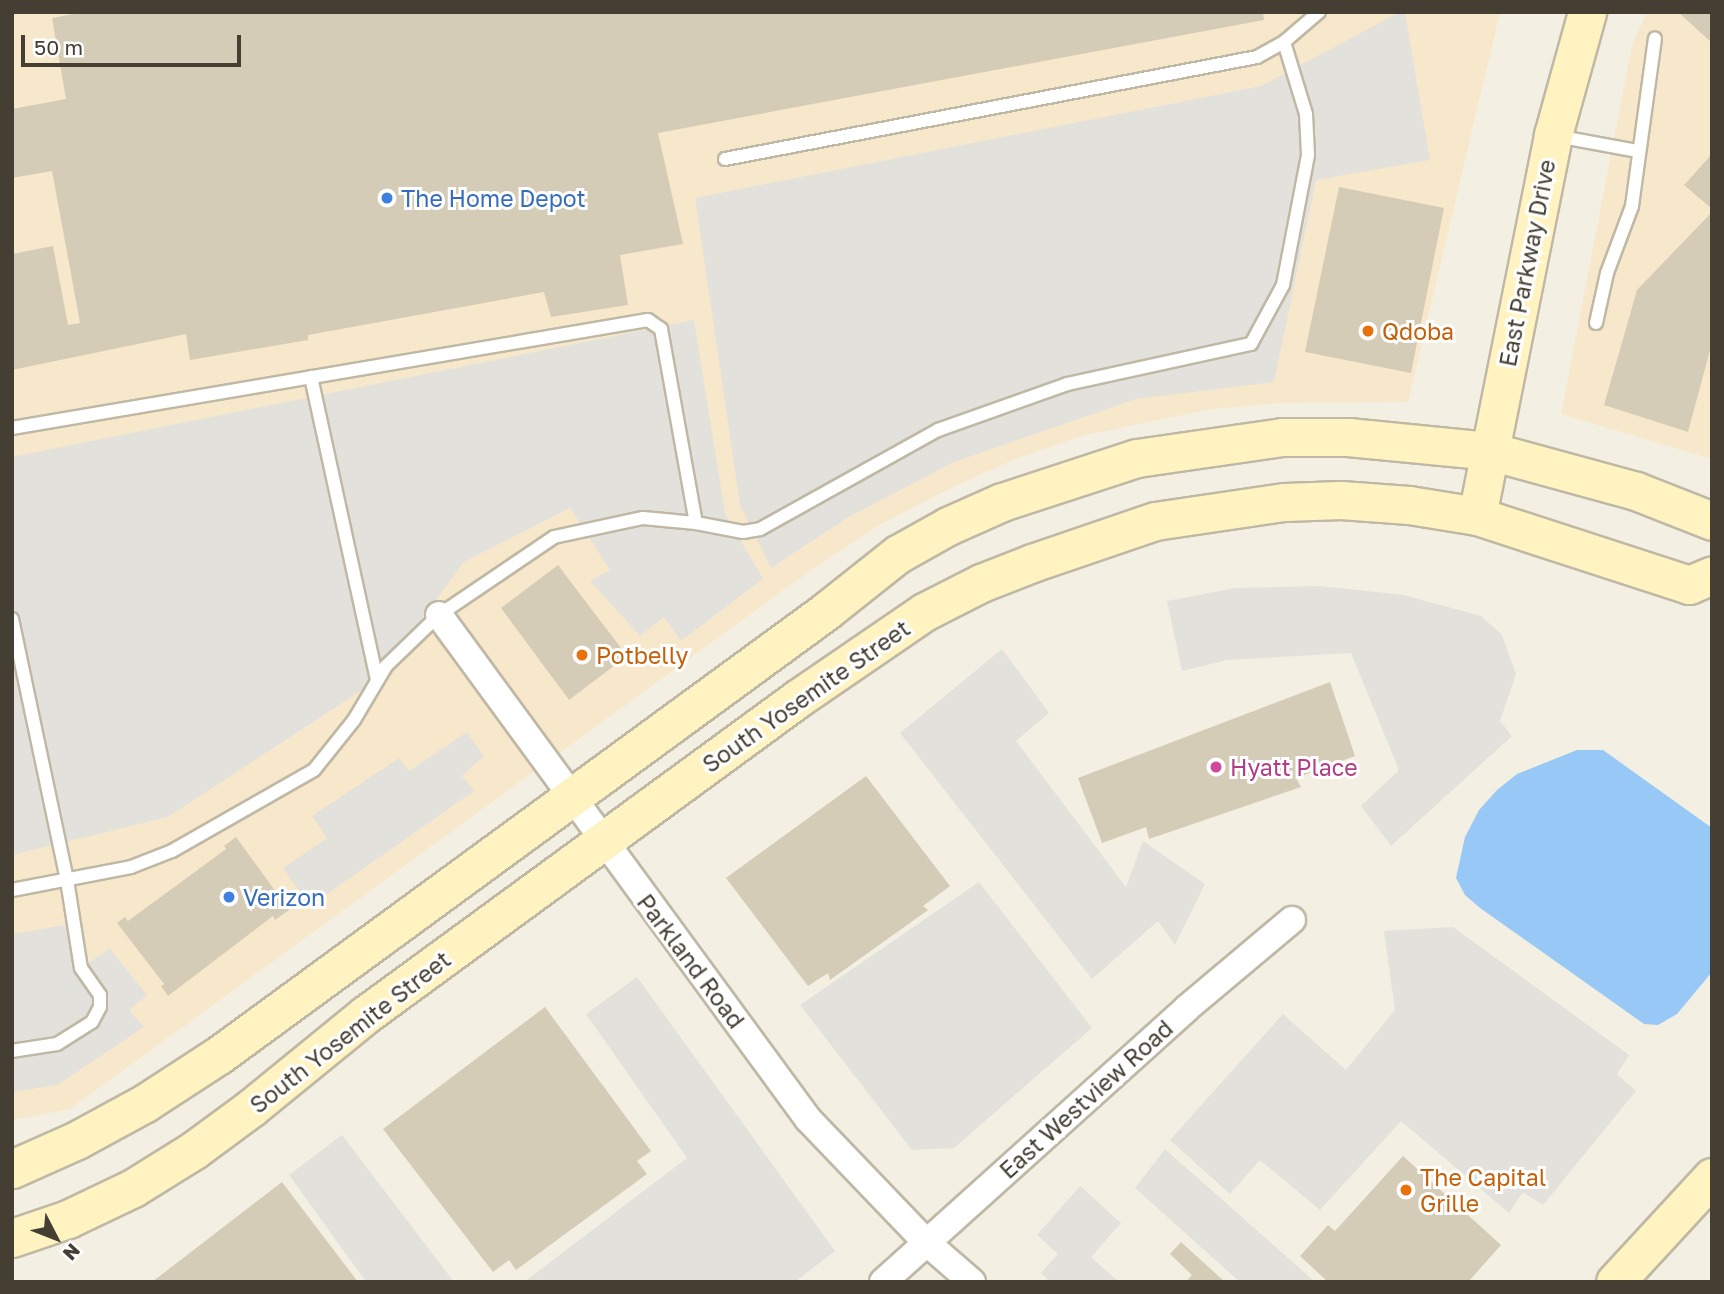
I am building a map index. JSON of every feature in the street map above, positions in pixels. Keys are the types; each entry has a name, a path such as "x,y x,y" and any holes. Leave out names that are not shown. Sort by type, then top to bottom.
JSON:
{"main road":[{"name":"East Parkway Drive","path":"1477,516 1553,135 1587,12"},
{"path":"12,1169 77,1140 145,1103 219,1055 569,796 826,611 898,554 948,526 1002,502 1137,458 1282,437 1348,437 1490,451 1636,491 1712,521"},
{"name":"South Yosemite Street","path":"12,1238 68,1219 133,1188 194,1150 251,1108 365,1015 797,699 924,612 981,583 1044,558 1155,521 1284,502 1341,500 1409,505 1477,516 1689,585 1712,575"},
{"path":"1615,1282 1712,1177"}],"street":[{"name":"Parkland Road","path":"439,615 603,843 808,1119 926,1242 972,1282"},
{"name":"East Westview Road","path":"883,1282 1187,1008 1292,920"}],"lane":[{"path":"725,159 1257,57 1284,42 1319,12"},
{"path":"1596,323 1607,273 1632,206 1638,151 1652,79 1655,39"},
{"path":"12,890 131,867 172,851 314,770 354,720 386,666 439,615 554,537 643,518 695,523 743,532 760,529 938,430 1067,384 1251,344 1283,285 1308,155 1306,114 1284,42"},
{"path":"1553,135 1638,151"},
{"path":"12,428 648,320 654,321 661,329 695,523"},
{"path":"310,377 377,680"},
{"path":"12,620 67,880 80,968 100,995 100,1007 92,1023 57,1044 12,1051"}],"shaded area":[{"path":"12,12 1500,12 1408,402 1277,403 1211,409 1081,436 1018,458 879,525 814,568 70,1109 12,1120"},
{"path":"1400,12 1405,12 1430,160 1316,180 1274,382 1136,399 954,462 847,518 771,568 740,505 695,198 1261,86"},
{"path":"1647,12 1712,12 1712,459 1561,414 1632,45"},
{"path":"694,320 725,513 763,579 681,641 664,617 640,636 590,581 610,570 570,508 464,562 377,680 168,817 12,855 12,457"},
{"path":"1320,586 1404,595 1481,616 1502,635 1516,674 1500,721 1512,736 1391,846 1361,806 1399,770 1351,653 1227,660 1182,671 1167,601 1236,588"},
{"path":"1002,649 1049,713 1016,741 1126,887 1143,841 1205,884 1175,945 1158,921 1092,979 900,733"},
{"path":"467,732 484,756 462,776 474,791 310,906 283,868 327,838 312,816 399,758 409,771"},
{"path":"979,882 1092,1028 954,1148 912,1150 800,1005"},
{"path":"77,923 88,963 110,949 147,995 129,1010 144,1027 57,1085 12,1092 12,934"},
{"path":"1453,927 1629,1055 1617,1074 1636,1091 1543,1205 1523,1192 1509,1213 1401,1121 1320,1210 1260,1160 1230,1194 1170,1140 1283,1014 1346,1070 1395,1010 1384,931"},
{"path":"637,977 835,1251 795,1282 524,1282 687,1158 586,1014"},
{"path":"342,1135 454,1282 366,1282 289,1175"},
{"path":"1165,1149 1315,1282 1240,1282 1135,1188"},
{"path":"1080,1186 1121,1223 1091,1257 1119,1282 1050,1282 1041,1273 1058,1254 1037,1235"}],"water":[{"path":"1577,750 1603,750 1712,828 1712,972 1677,1014 1658,1025 1644,1024 1480,908 1465,895 1456,878 1465,837 1479,810 1497,790 1517,774"}],"building":[{"name":"The Home Depot","path":"83,12 1263,12 1264,20 658,133 683,244 620,255 628,305 551,317 544,292 308,335 308,340 190,360 186,334 12,370 12,254 53,246 68,325 80,323 52,171 12,178 12,109 66,99 52,18"},
{"path":"1678,12 1712,12 1712,43"},
{"path":"1712,154 1712,209 1684,185"},
{"path":"1339,187 1444,208 1411,373 1305,352"},
{"path":"1712,212 1712,343 1688,432 1604,405 1637,290"},
{"path":"558,565 627,656 569,700 501,608"},
{"name":"Hyatt Place","path":"1330,682 1355,756 1296,778 1301,787 1149,839 1146,827 1102,843 1078,778"},
{"path":"866,776 950,886 923,906 928,910 830,980 828,973 808,986 726,878"},
{"path":"236,837 289,910 275,920 273,916 168,996 161,986 164,984 117,923 125,917 128,921 226,849 224,846"},
{"path":"545,1007 651,1151 637,1161 647,1174 516,1270 509,1260 493,1272 383,1129"},
{"name":"The Capital Grille","path":"1403,1156 1501,1245 1468,1282 1328,1282 1300,1256 1328,1225 1335,1231"},
{"path":"282,1182 358,1282 152,1282"},
{"path":"1181,1242 1225,1282 1186,1282 1192,1275 1170,1254"}],"place":[{"name":"The Home Depot","path":"387,198"},
{"name":"Qdoba","path":"1368,331"},
{"name":"Potbelly","path":"582,655"},
{"name":"Hyatt Place","path":"1216,767"},
{"name":"Verizon","path":"229,897"},
{"name":"The Capital Grille","path":"1406,1190"}]}
